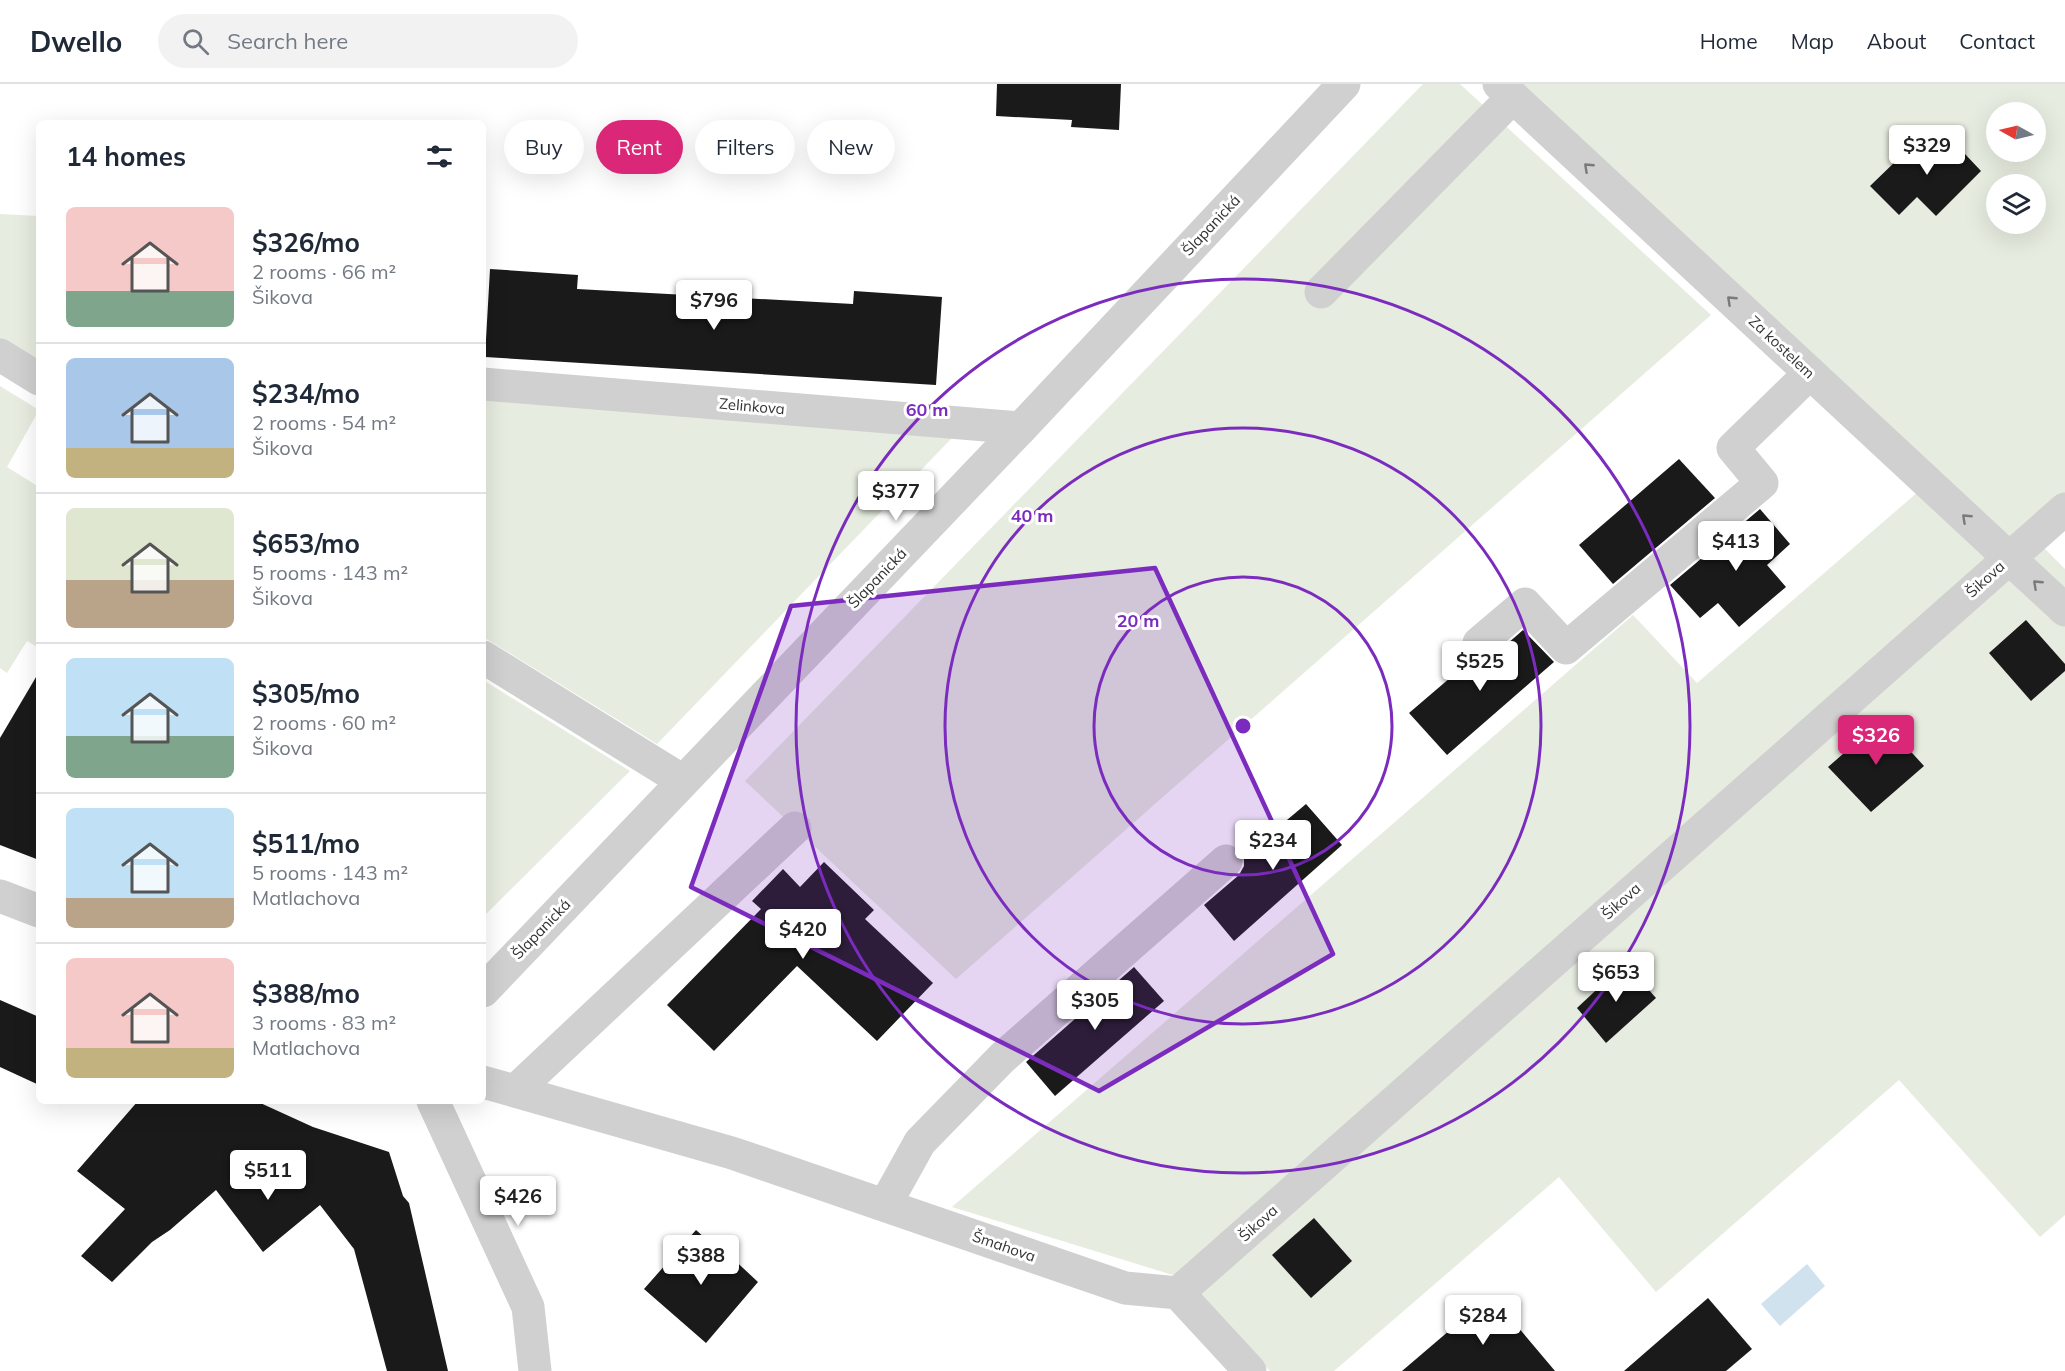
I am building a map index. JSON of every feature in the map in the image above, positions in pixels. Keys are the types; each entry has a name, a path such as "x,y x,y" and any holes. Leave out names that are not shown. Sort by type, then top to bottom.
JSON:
{"street":[{"name":"Šlapanická","path":"486,988 1021,428 1344,84"},
{"path":"1322,292 1506,90"},
{"name":"Za kostelem","path":"1506,90 2065,610"},
{"path":"0,355 36,377"},
{"path":"1479,644 1525,604 1566,648 1762,483 1733,448 1810,373"},
{"name":"Zelinkova","path":"486,384 1021,428"},
{"name":"Šikova","path":"1178,1293 2065,509"},
{"path":"486,659 683,781"},
{"path":"515,1091 795,828"},
{"path":"885,1205 920,1142 1002,1058 1226,861"},
{"path":"0,896 36,910"},
{"name":"Šmahova","path":"486,1083 732,1153 1125,1288 1178,1293"},
{"path":"434,1104 528,1307 535,1371"},
{"path":"1178,1293 1250,1371"}],"highlighted area":[{"path":"1155,568 1333,954 1099,1091 691,887 791,606"}],"shaded area":[{"path":"1423,84 1460,84 1711,315 956,979 745,781"},
{"path":"1499,84 2065,84 2065,500 2028,532 2065,569 2065,1215 2040,1237 1899,1080 1656,1292 1559,1177 1334,1371 1270,1371 1176,1276 952,1207 1633,615 1697,683 1919,491"},
{"path":"0,214 36,216 36,363 0,342"},
{"path":"486,373 975,414 657,744 486,639"},
{"path":"0,386 36,408 36,415 7,467 36,485 36,646 27,641 7,673 0,668"},
{"path":"486,682 630,771 486,914"}],"water":[{"path":"1807,1264 1825,1286 1780,1326 1761,1304"}],"building":[{"path":"997,84 1121,84 1119,130 1071,127 1072,120 996,116"},
{"path":"1926,132 1938,145 1948,136 1981,171 1936,216 1917,197 1899,215 1870,186"},
{"path":"490,269 578,275 577,289 853,304 854,291 942,297 936,385 486,357"},
{"path":"1679,459 1715,498 1613,584 1579,545"},
{"path":"1760,509 1790,544 1767,565 1786,587 1739,627 1718,603 1700,618 1670,585"},
{"path":"2026,620 2065,664 2065,671 2031,701 1989,653"},
{"path":"1523,630 1554,662 1447,755 1409,713 1471,660 1482,661 1491,658"},
{"path":"36,677 36,859 0,845 0,738"},
{"path":"1882,720 1924,766 1871,812 1828,767"},
{"path":"1306,804 1342,845 1234,941 1204,905 1239,875 1244,866 1244,856"},
{"path":"824,862 874,910 865,919 933,983 877,1041 797,966 714,1051 667,1005 761,909 752,901 783,869 800,887"},
{"path":"1625,963 1656,998 1606,1043 1577,1008"},
{"path":"1134,967 1164,1001 1055,1096 1026,1062"},
{"path":"0,1000 36,1016 36,1084 0,1067"},
{"path":"135,1104 263,1104 313,1127 389,1152 403,1196 409,1203 448,1371 387,1371 354,1249 320,1205 263,1252 216,1190 170,1230 152,1242 112,1282 81,1256 125,1209 77,1171"},
{"path":"1314,1218 1352,1261 1311,1298 1272,1255"},
{"path":"696,1230 725,1256 728,1254 758,1282 706,1343 644,1289"},
{"path":"1491,1295 1555,1371 1402,1371"},
{"path":"1708,1298 1752,1349 1726,1371 1624,1371"}]}
